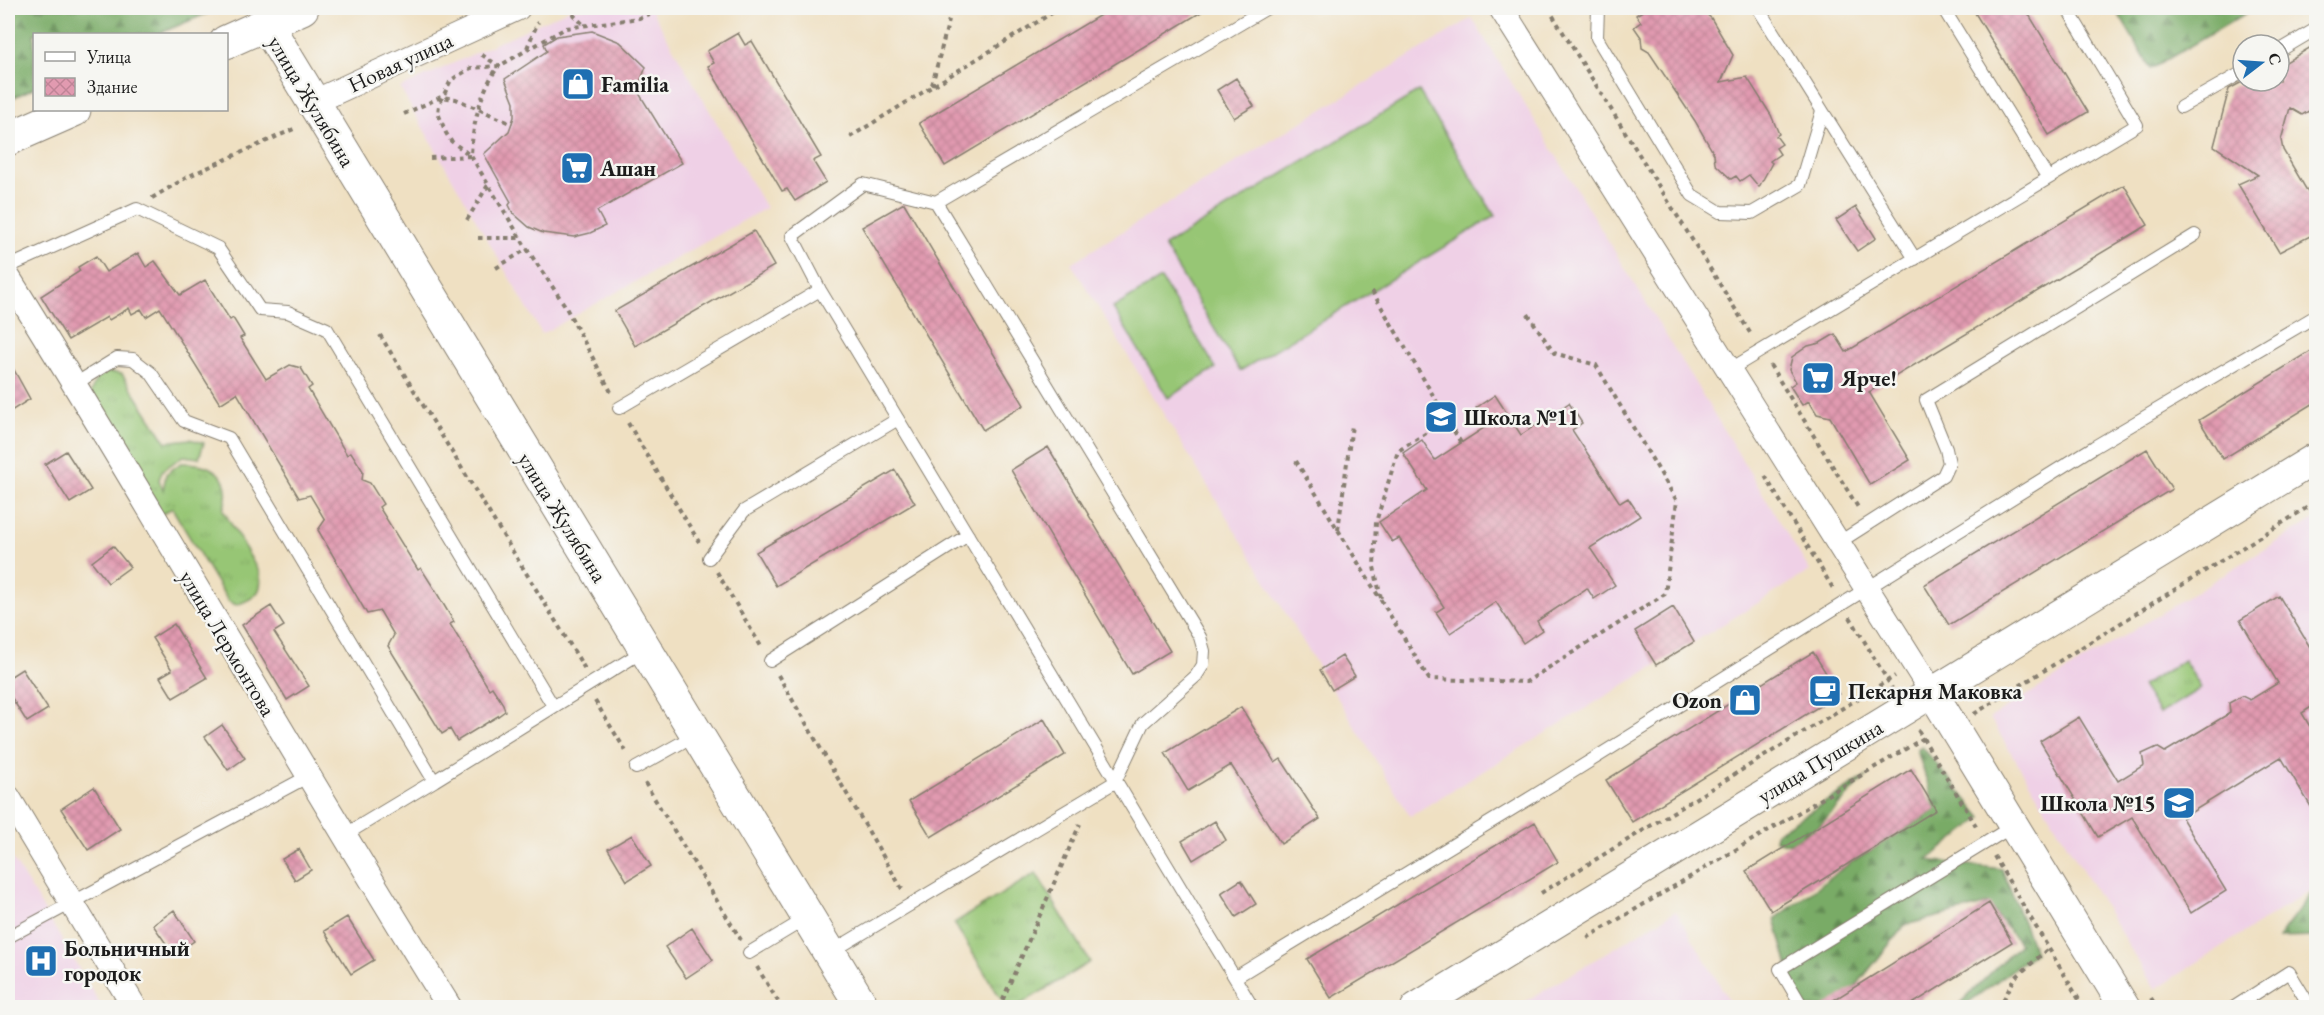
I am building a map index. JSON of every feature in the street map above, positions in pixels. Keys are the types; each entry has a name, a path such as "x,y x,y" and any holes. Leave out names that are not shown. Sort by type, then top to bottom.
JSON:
{"main road":[{"path":"228,41 302,8"},
{"name":"улица Жулябина","path":"266,24 863,1008"},
{"path":"8,139 72,111"}],"street":[{"name":"Новая улица","path":"317,109 518,8"},
{"path":"1501,8 1932,692 2121,1006"},
{"name":"улица Лермонтова","path":"8,277 75,384 307,777 450,1008"},
{"name":"улица Пушкина","path":"1416,1008 2316,458"},
{"path":"8,797 135,1008"}],"lane":[{"path":"1253,1008 820,290 792,236 862,184 936,202 1267,8"},
{"path":"1598,8 1597,38 1692,195 1720,212 1752,213 1800,184 1822,111"},
{"path":"1758,8 1915,259"},
{"path":"1943,8 2048,178"},
{"path":"1729,370 2137,124 2067,8"},
{"path":"2291,44 2316,29"},
{"path":"2181,107 2231,79"},
{"path":"830,953 1115,782 1143,723 1196,676 1203,665 1204,651 1200,638 936,202"},
{"path":"8,267 137,209 218,248 260,310 288,312 327,329 554,706"},
{"path":"1838,543 1943,476 1949,463 1946,448 1926,400 2195,235"},
{"path":"619,408 820,290"},
{"path":"1236,977 1558,782 2094,447 2316,316"},
{"path":"75,384 117,358 133,359 151,372 184,421 229,438 434,781"},
{"path":"709,558 744,511 898,418"},
{"path":"770,661 968,536"},
{"path":"343,836 646,649"},
{"path":"636,768 698,734"},
{"path":"8,937 307,777"},
{"path":"1803,1008 1780,969 2013,826"},
{"path":"749,953 808,917"},
{"path":"2233,1008 2289,972 2311,1008"}],"path":[{"path":"566,8 585,25"},
{"path":"666,8 639,18 566,28 499,66 477,66 457,75 441,97 438,113 451,141 471,156 520,238 564,304 619,408 770,661 910,903"},
{"path":"932,86 952,8"},
{"path":"850,137 1060,8"},
{"path":"1548,8 1869,524"},
{"path":"527,50 540,18"},
{"path":"471,156 472,137 494,73"},
{"path":"404,114 441,97 456,99 512,124"},
{"path":"137,209 163,189 317,109"},
{"path":"430,158 471,156"},
{"path":"467,220 488,184"},
{"path":"478,238 520,238"},
{"path":"496,268 527,249"},
{"path":"1372,291 1461,443"},
{"path":"1296,461 1429,679 1526,682 1665,594 1677,501 1596,365 1554,352 1528,314"},
{"path":"381,334 589,683 636,768 782,1008"},
{"path":"1381,601 1374,567 1376,522 1398,451 1447,420"},
{"path":"1338,531 1352,425"},
{"path":"1541,893 1914,665"},
{"path":"999,1008 1093,796"},
{"path":"1999,1008 2015,978 2049,948"}],"shaded area":[{"path":"572,8 650,8 766,208 542,334 400,88"},
{"name":"Школа №11","path":"1472,18 1810,571 1410,816 1071,263"},
{"name":"Школа №15","path":"2316,518 2316,887 2155,989 1990,718"},
{"name":"Больничный городок","path":"8,851 47,915 102,1007 8,1007"},
{"path":"1676,911 1733,1007 1516,1007 1533,997"}],"green space":[{"path":"8,8 220,8 160,33 33,33 33,88 8,100"},
{"path":"2115,8 2255,8 2151,69"},
{"path":"1419,91 1495,216 1240,371 1164,246"},
{"path":"1161,279 1216,368 1168,398 1113,308"},
{"path":"108,372 122,374 166,442 190,439 204,443 199,458 183,456 162,471 159,480 163,490 166,474 181,463 192,463 212,469 223,480 226,498 223,510 259,572 259,590 253,597 236,605 228,601 172,508 161,515 90,395 96,378"},
{"path":"2184,660 2201,688 2159,714 2142,686"},
{"path":"1922,747 1982,818 1927,860 2002,869 2035,953 1962,1007 1956,1007 2020,944 1988,904 1905,925 1839,1007 1803,1007 1795,993 1775,919 1851,862 1936,810 1917,750"},
{"path":"1867,776 1819,826 1790,844 1775,840 1776,833"},
{"path":"1036,873 1090,962 1016,1007 1006,1007 954,923"},
{"path":"2316,887 2316,937 2278,938"}],"building":[{"path":"1112,8 1208,8 945,166 919,123"},
{"path":"1647,8 1699,8 1711,18 1733,55 1721,82 1747,77 1771,115 1779,134 1776,136 1782,144 1776,148 1780,154 1770,161 1772,163 1759,187 1749,175 1740,181 1736,176 1731,179 1715,164 1714,154 1695,121 1649,52 1642,48 1641,37 1634,27 1641,22 1636,15"},
{"path":"1972,8 2025,8 2088,112 2049,135"},
{"path":"592,31 620,42 646,67 637,90 682,163 597,211 605,226 574,237 543,233 529,227 513,213 509,205 511,202 484,154 509,131 514,117 514,102 505,79 547,51 544,44 557,36"},
{"path":"738,33 745,45 752,41 821,157 813,161 826,182 795,201 787,189 782,191 708,66 714,63 707,51"},
{"path":"2316,44 2316,107 2302,115 2290,108 2281,140 2283,150 2316,206 2316,233 2279,252 2238,184 2258,175 2214,146 2229,89 2231,88 2231,93 2291,93 2291,59"},
{"path":"1236,78 1254,106 1234,118 1217,90"},
{"path":"2124,185 2148,225 1869,392 1910,460 1870,485 1830,417 1817,414 1809,401 1802,405 1790,386 1796,382 1789,370 1792,357 1808,346 1820,343 1835,334 1846,352"},
{"path":"904,203 1024,405 983,430 862,227"},
{"path":"1856,207 1876,238 1857,251 1836,220"},
{"path":"754,231 774,266 635,346 615,311"},
{"path":"138,253 146,267 155,261 180,295 205,280 230,320 233,318 244,336 240,338 266,379 290,365 301,368 312,386 308,389 347,455 351,452 363,471 362,480 370,483 383,504 379,507 418,570 421,568 435,590 454,622 450,624 489,689 492,687 503,704 505,711 457,741 450,729 442,734 388,646 394,635 380,611 367,614 318,530 325,520 310,495 299,498 237,393 220,404 160,308 146,317 141,309 132,314 129,308 109,320 107,317 68,340 41,296 80,271 78,267 96,256 106,272"},
{"path":"2316,348 2316,402 2223,459 2199,420"},
{"path":"8,359 30,399 8,413"},
{"path":"1495,395 1521,435 1569,403 1582,423 1572,430 1620,503 1628,498 1640,516 1590,548 1615,585 1594,599 1587,588 1537,621 1542,630 1523,643 1496,602 1450,633 1436,612 1444,607 1399,538 1392,542 1379,522 1427,490 1403,453 1422,440 1435,460 1487,426 1476,408"},
{"path":"1048,447 1170,651 1132,674 1011,470"},
{"path":"2147,449 2172,489 1949,625 1924,585"},
{"path":"66,451 91,490 70,503 45,464"},
{"path":"895,470 915,503 776,586 756,552"},
{"path":"113,546 130,567 108,583 92,562"},
{"path":"2279,596 2316,657 2316,704 2302,713 2316,737 2316,815 2281,757 2182,818 2226,891 2191,913 2132,817 2098,837 2040,741 2079,717 2118,781 2144,765 2142,754 2157,747 2165,752 2230,713 2229,703 2242,696 2250,700 2278,683 2240,620"},
{"path":"271,606 284,626 274,632 309,686 287,700 242,625"},
{"path":"1673,607 1694,642 1656,665 1635,631"},
{"path":"174,624 207,678 173,698 160,677 172,670 152,638"},
{"path":"1813,652 1839,694 1632,822 1606,780"},
{"path":"1342,656 1355,676 1332,690 1320,670"},
{"path":"22,669 48,709 27,722 8,692 8,678"},
{"path":"1241,707 1275,763 1281,759 1320,819 1281,844 1231,765 1188,791 1165,753"},
{"path":"1044,719 1065,755 931,837 909,801"},
{"path":"222,725 245,758 228,770 205,737"},
{"path":"1911,769 1936,810 1771,911 1746,871"},
{"path":"94,787 120,829 88,850 61,809"},
{"path":"1215,821 1226,840 1193,860 1182,841"},
{"path":"1535,822 1558,862 1331,998 1307,959"},
{"path":"632,835 651,866 627,881 608,849"},
{"path":"299,849 311,870 295,880 282,859"},
{"path":"1241,880 1256,904 1236,917 1221,893"},
{"path":"1989,903 2012,942 1906,1008 1821,1008"},
{"path":"174,910 194,941 174,955 153,925"},
{"path":"347,917 374,960 351,974 324,931"},
{"path":"692,928 713,960 686,978 665,947"}],"place":[{"name":"Familia","path":"578,84"},
{"name":"Ашан","path":"577,168"},
{"name":"Ярче!","path":"1818,378"},
{"name":"Школа №11","path":"1441,417"},
{"name":"Пекарня Маковка","path":"1825,691"},
{"name":"Ozon","path":"1745,700"},
{"name":"Школа №15","path":"2179,803"},
{"name":"Больничный городок","path":"41,961"}]}
